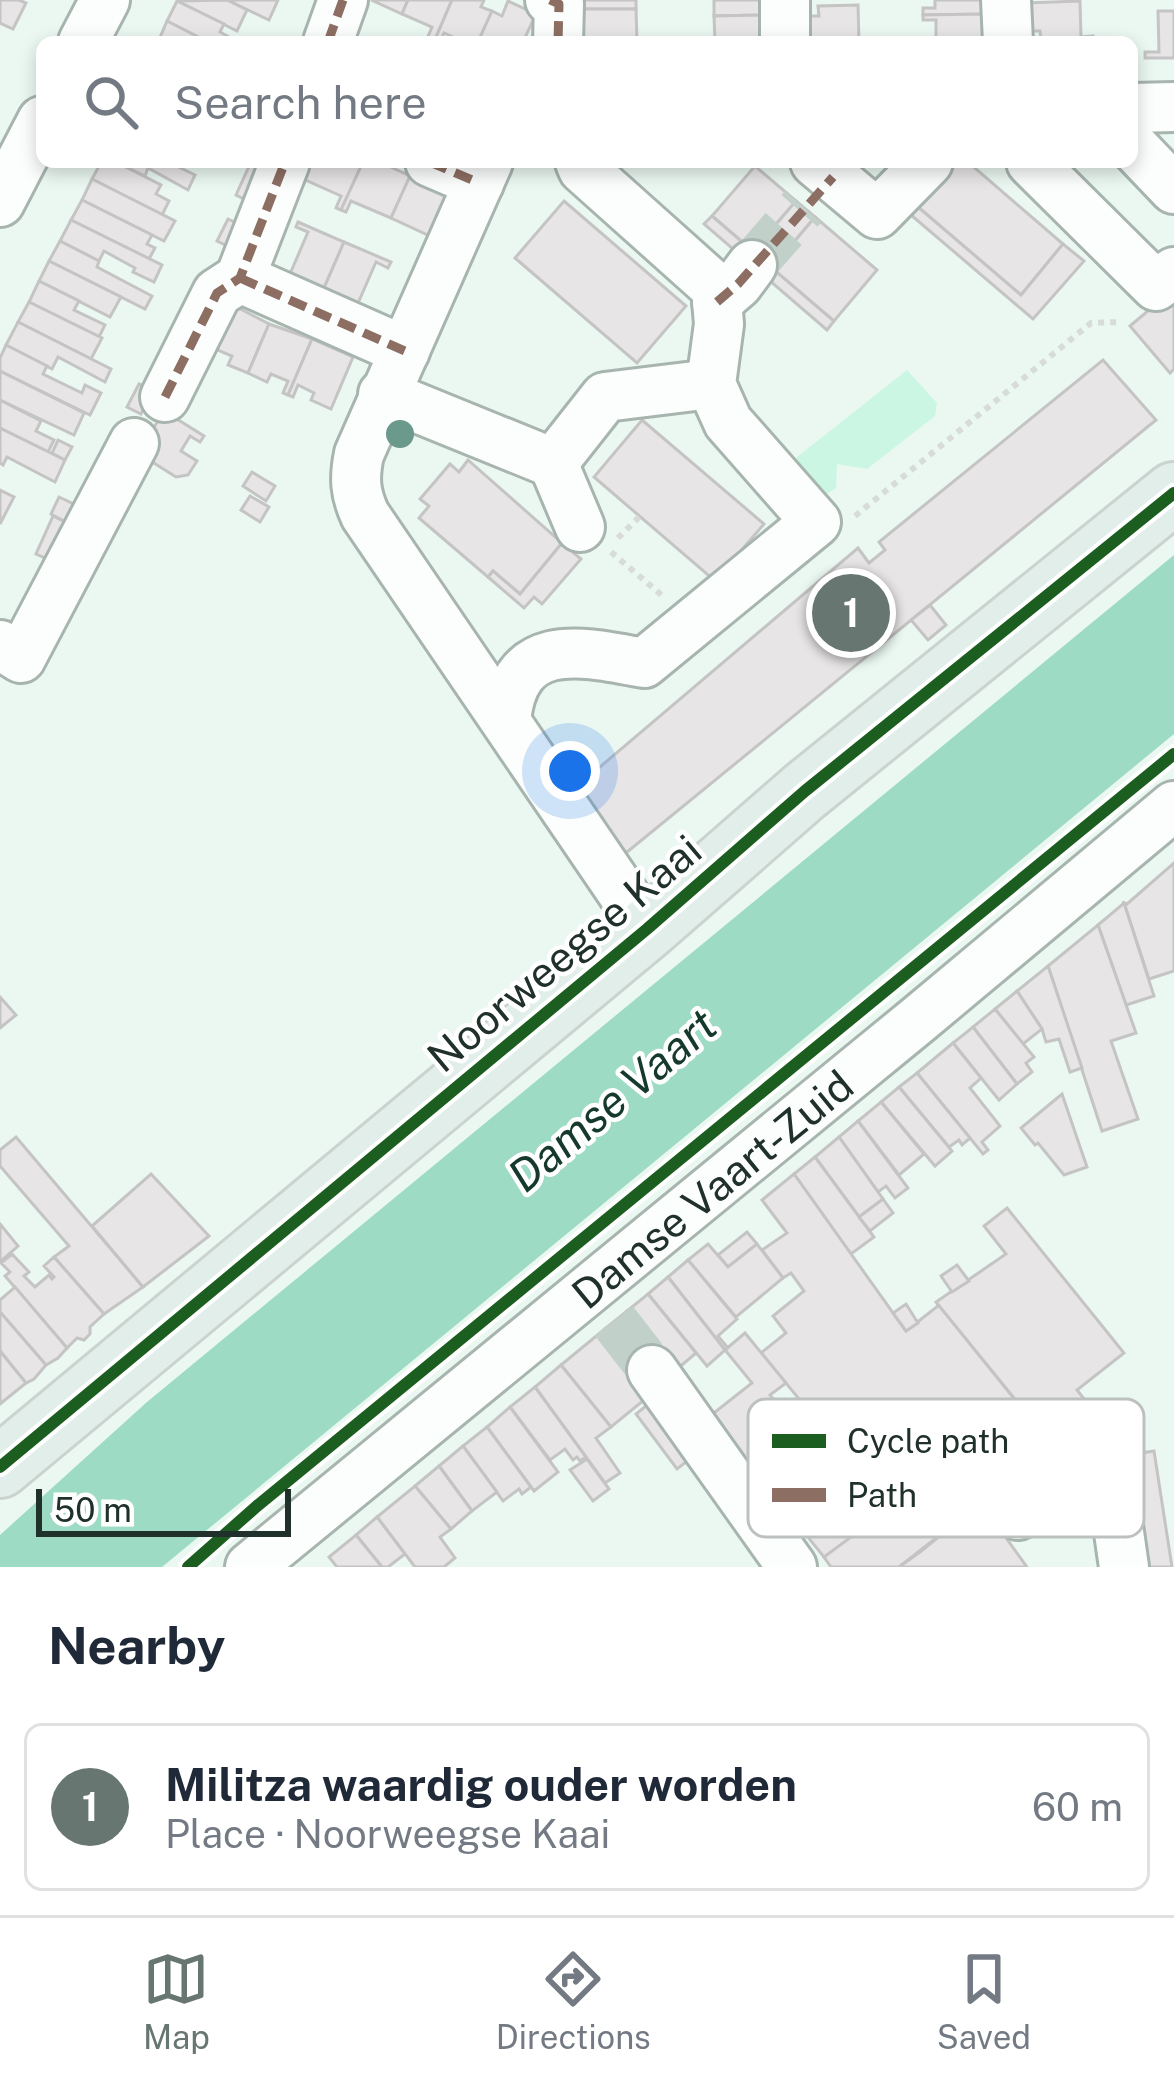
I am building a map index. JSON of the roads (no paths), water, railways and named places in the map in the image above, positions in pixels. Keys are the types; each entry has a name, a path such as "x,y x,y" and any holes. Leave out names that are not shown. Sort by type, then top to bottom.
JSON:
{"main road":[{"name":"Noorweegse Kaai","path":"0,1467 806,790 1174,493"}],"street":[{"path":"86,36 105,0"},
{"path":"330,36 343,0"},
{"path":"550,0 559,4 558,36"},
{"path":"784,0 785,36"},
{"path":"1006,0 1008,36"},
{"path":"1138,108 1174,107"},
{"path":"6,178 36,130"},
{"path":"1138,151 1174,190"},
{"path":"165,397 217,293 240,278 282,168"},
{"path":"506,721 508,698 517,678 534,662 549,654 593,653 644,663 816,522 728,422 711,384 719,324 716,287 583,168"},
{"path":"817,182 877,214 922,168"},
{"path":"1037,168 1156,286 1174,272"},
{"path":"484,173 359,454 356,494 365,515 647,928"},
{"path":"717,302 752,265"},
{"path":"240,278 405,351"},
{"path":"553,463 605,397 711,384"},
{"path":"383,394 553,463 580,527"},
{"path":"0,645 21,658 134,443"},
{"name":"Damse Vaart-Zuid","path":"250,1567 603,1305 1174,806"},
{"path":"652,1370 748,1505"},
{"path":"771,1537 792,1567"},
{"path":"1120,1537 1124,1567"}],"water":[{"name":"Damse Vaart","path":"1174,555 1174,734 162,1567 0,1567 0,1535 147,1402"}],"tunnel":[{"path":"752,265 803,207"},
{"path":"614,1321 652,1370"}],"place":[{"name":"Militza waardig ouder worden","path":"851,613"}]}
